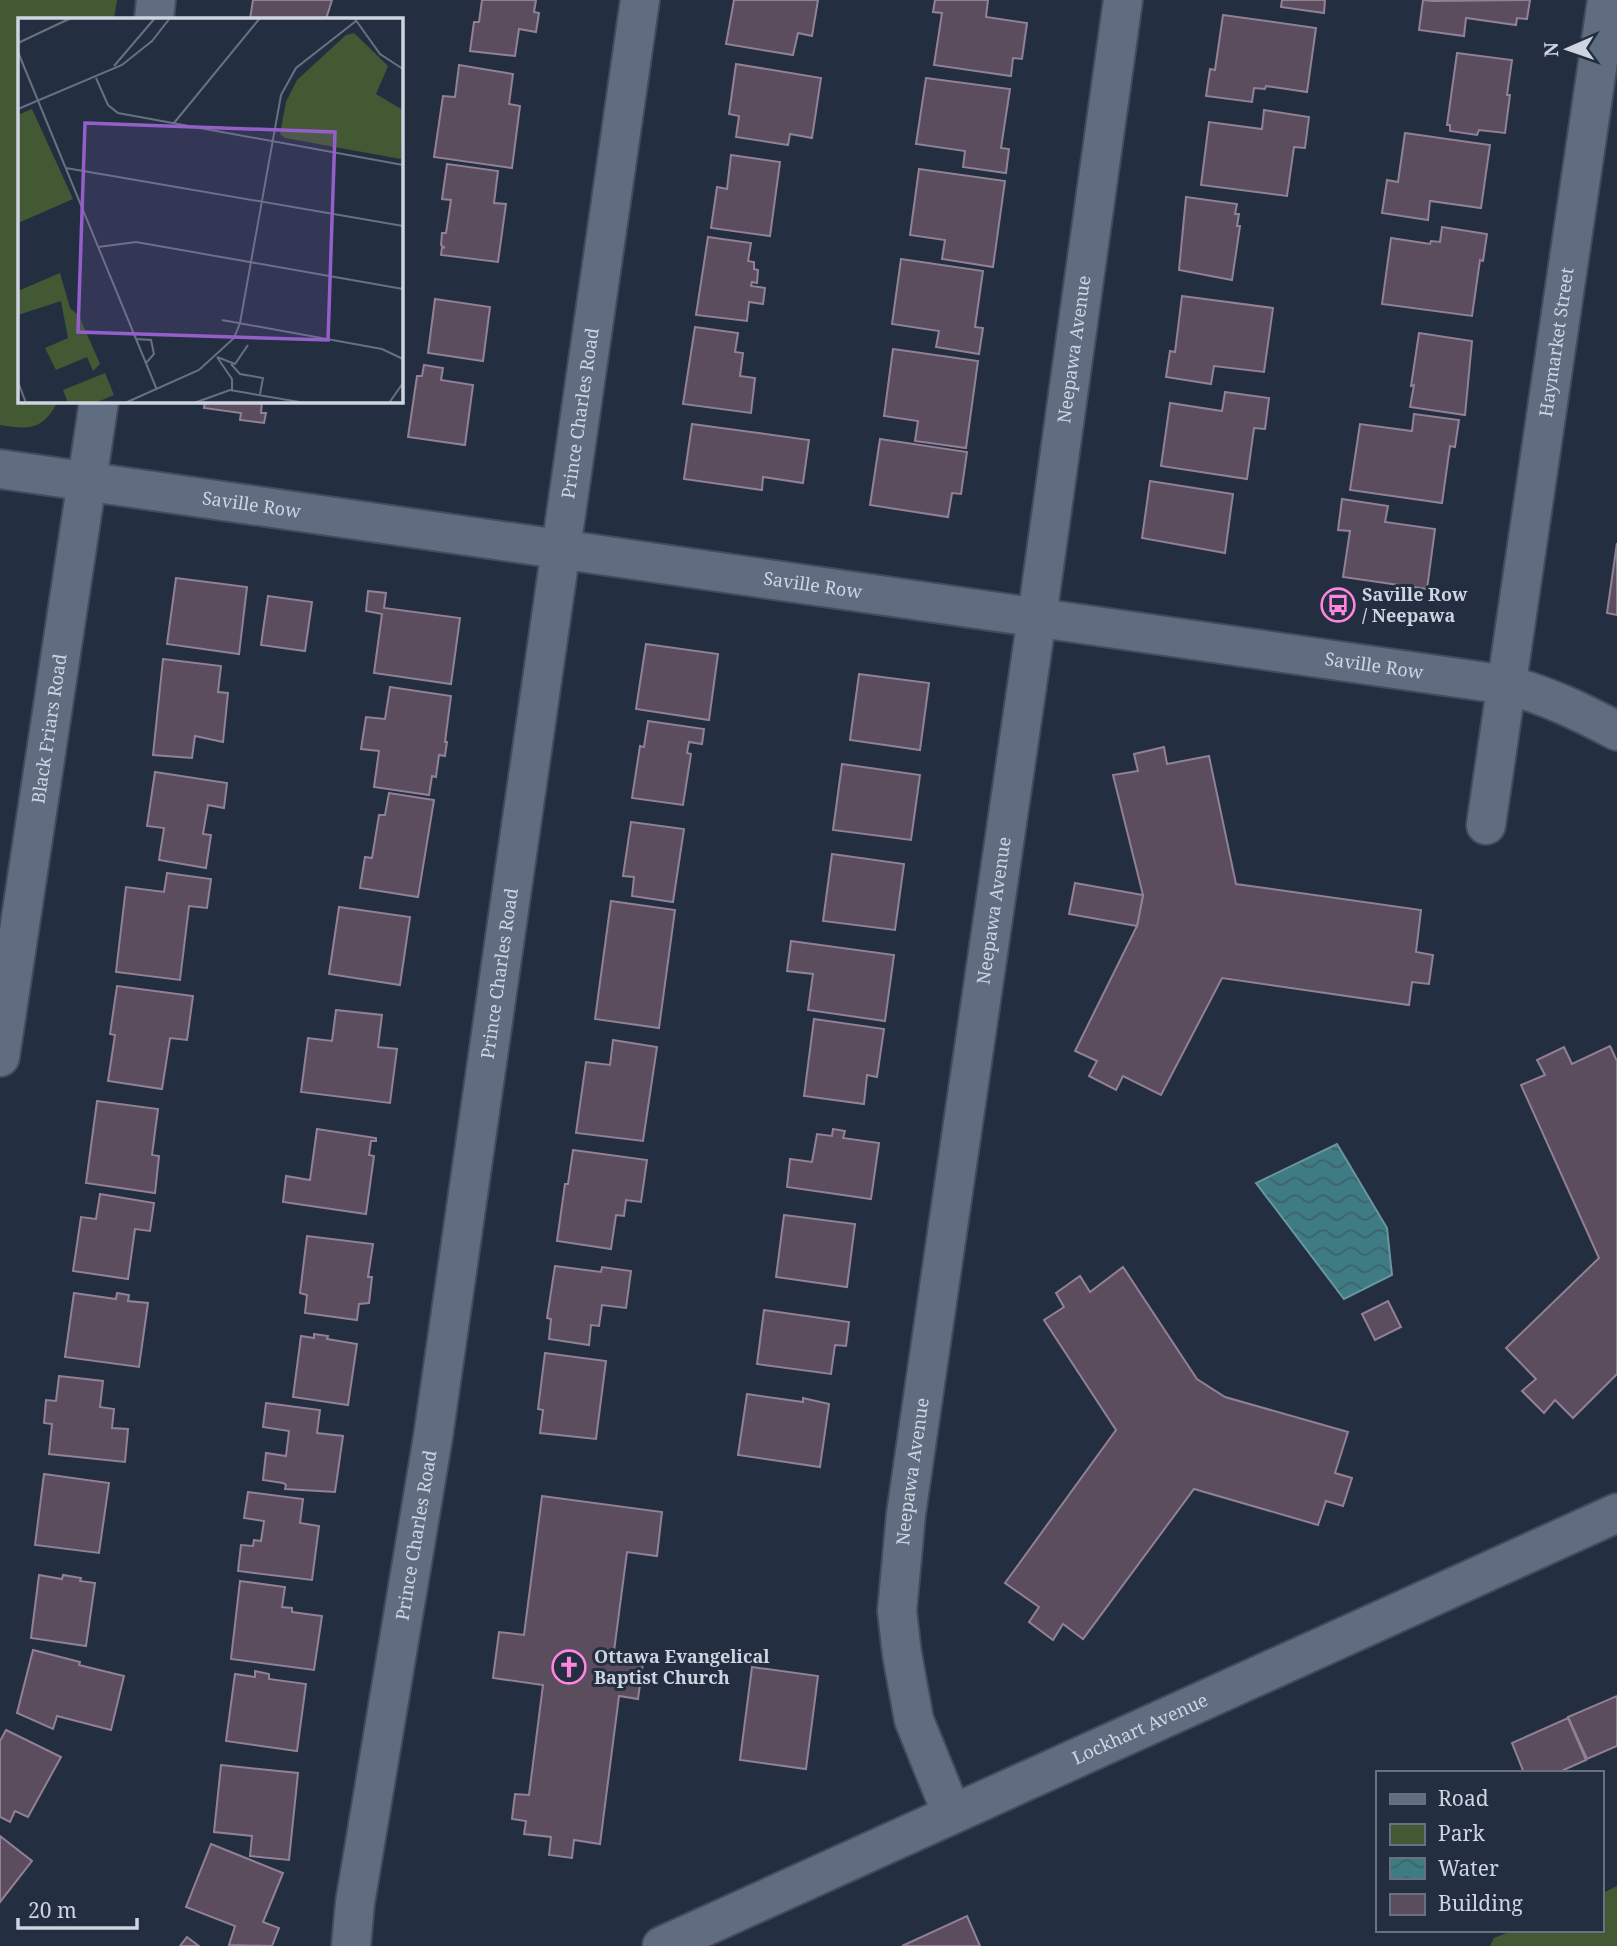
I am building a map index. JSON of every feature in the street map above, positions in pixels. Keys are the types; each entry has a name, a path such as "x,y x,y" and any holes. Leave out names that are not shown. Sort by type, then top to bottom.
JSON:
{"street":[{"path":"154,18 156,0"},
{"name":"Prince Charles Road","path":"351,1946 355,1903 433,1437 640,0"},
{"name":"Neepawa Avenue","path":"952,1814 914,1720 897,1611 906,1514 1037,617 1123,0"},
{"name":"Haymarket Street","path":"1486,825 1607,0"},
{"name":"Black Friars Road","path":"0,1057 89,482 99,402"},
{"name":"Saville Row","path":"0,469 1507,685 1546,696 1617,730"},
{"name":"Lockhart Avenue","path":"662,1946 1617,1513"}],"green space":[{"path":"0,0 117,0 114,18 18,18 18,402 57,402 47,418 35,426 0,425"},
{"path":"1617,1886 1617,1946 1490,1946 1494,1938 1509,1932 1603,1932 1603,1893"}],"water":[{"path":"1337,1144 1387,1228 1392,1275 1344,1299 1256,1183"}],"building":[{"path":"253,0 332,0 326,18 250,18"},
{"path":"482,0 536,0 534,12 539,13 536,32 519,29 515,56 470,51 474,22 479,22"},
{"path":"734,0 818,0 812,36 798,33 793,55 726,44"},
{"path":"935,0 988,0 986,17 1027,23 1022,59 1013,58 1011,76 934,65 942,13 933,12"},
{"path":"1282,0 1325,0 1324,13 1281,7"},
{"path":"1423,0 1530,0 1527,19 1517,18 1516,25 1466,18 1464,36 1419,30"},
{"path":"1223,15 1316,28 1307,92 1266,86 1265,89 1254,88 1252,102 1206,96 1210,69 1215,70"},
{"path":"1457,53 1512,60 1505,133 1479,130 1477,135 1450,131 1450,125 1447,125"},
{"path":"736,64 821,78 812,138 790,134 788,145 736,137 739,116 729,114"},
{"path":"459,65 513,74 509,104 520,106 512,168 434,157 443,96 455,97"},
{"path":"926,78 1010,89 1001,148 1009,149 1006,173 963,167 965,151 916,144"},
{"path":"1264,110 1309,117 1305,148 1294,147 1287,196 1201,185 1209,122 1262,129"},
{"path":"1405,133 1490,145 1481,208 1430,201 1428,220 1382,213 1387,180 1398,182"},
{"path":"731,155 780,162 770,236 711,228 717,187 727,189"},
{"path":"447,164 498,171 494,203 506,204 498,262 441,255 442,247 445,248 441,245 442,233 446,233 451,200 442,199"},
{"path":"919,169 1005,181 993,267 942,259 945,240 910,235"},
{"path":"1186,197 1237,204 1235,214 1239,214 1237,226 1240,226 1232,280 1179,270"},
{"path":"1442,227 1487,234 1483,261 1480,260 1472,316 1382,304 1391,238 1430,244 1431,241 1440,242"},
{"path":"708,237 751,243 748,261 754,262 754,269 758,270 757,283 752,282 751,286 765,288 763,304 749,302 747,321 696,315"},
{"path":"901,259 983,271 975,327 983,328 979,354 936,347 939,331 892,324"},
{"path":"1182,296 1273,308 1264,372 1214,366 1211,384 1166,377 1170,351 1175,352"},
{"path":"435,299 490,307 483,361 428,353"},
{"path":"695,327 738,333 735,352 743,353 740,376 755,378 751,413 683,404"},
{"path":"1419,333 1472,341 1465,415 1410,407"},
{"path":"893,349 978,361 966,448 915,441 918,421 884,416"},
{"path":"424,365 443,368 441,380 473,385 465,445 408,437 417,376 422,376"},
{"path":"1225,392 1269,398 1265,429 1254,428 1247,479 1161,466 1170,403 1222,411"},
{"path":"205,402 262,402 261,413 266,413 264,423 240,420 241,413 204,408"},
{"path":"1414,414 1459,420 1455,447 1450,446 1442,503 1350,490 1360,424 1412,431"},
{"path":"692,424 809,440 803,483 763,477 762,490 684,479"},
{"path":"880,439 967,452 961,494 952,493 948,517 870,505"},
{"path":"1150,481 1233,494 1225,553 1142,538"},
{"path":"1342,499 1388,506 1385,522 1435,529 1427,589 1343,577 1350,531 1338,530"},
{"path":"1617,543 1617,615 1607,613"},
{"path":"176,578 247,587 239,654 167,644"},
{"path":"368,591 386,593 384,608 460,618 451,684 374,673 382,614 366,611"},
{"path":"268,596 312,602 305,651 261,645"},
{"path":"646,644 718,654 709,720 636,709"},
{"path":"163,659 221,666 218,692 228,693 223,742 195,736 192,758 153,755"},
{"path":"859,674 929,683 920,750 850,740"},
{"path":"390,687 451,696 445,756 439,755 436,777 432,776 429,795 374,787 379,751 361,749 366,717 385,719"},
{"path":"648,721 704,729 702,744 689,742 687,753 691,754 683,805 632,798 640,746 644,747"},
{"path":"1164,747 1167,764 1209,756 1236,884 1421,910 1416,952 1433,955 1429,984 1412,982 1409,1005 1222,978 1161,1095 1123,1076 1116,1090 1089,1076 1097,1061 1075,1051 1137,926 1143,895 1113,775 1138,771 1134,754"},
{"path":"842,764 920,775 911,840 833,830"},
{"path":"155,772 227,783 224,808 208,805 203,834 211,835 206,868 159,860 164,828 147,826"},
{"path":"389,793 434,800 418,897 360,888 365,857 372,858 379,815 385,815"},
{"path":"631,822 684,829 673,902 632,896 634,877 623,876"},
{"path":"832,854 904,864 895,930 823,921"},
{"path":"167,873 211,879 207,908 189,906 180,980 116,972 126,887 164,892"},
{"path":"1075,883 1143,895 1137,926 1069,914"},
{"path":"611,901 675,910 659,1028 595,1019"},
{"path":"339,907 410,917 400,985 329,974"},
{"path":"791,941 894,955 885,1021 808,1010 813,974 787,971"},
{"path":"117,986 193,996 187,1040 170,1038 162,1089 108,1081 115,1035 110,1034"},
{"path":"336,1010 382,1015 378,1047 397,1049 390,1103 301,1092 308,1038 332,1041"},
{"path":"814,1019 884,1029 877,1077 867,1075 864,1104 804,1096"},
{"path":"613,1040 657,1047 643,1141 576,1133 586,1062 610,1065"},
{"path":"1610,1046 1617,1061 1617,1374 1573,1418 1555,1400 1544,1413 1522,1391 1536,1379 1506,1348 1599,1258 1521,1085 1545,1075 1537,1060 1564,1047 1572,1064"},
{"path":"97,1101 158,1109 152,1155 159,1156 155,1193 86,1183"},
{"path":"317,1129 376,1138 376,1141 371,1141 369,1155 374,1156 366,1214 283,1202 286,1176 310,1180"},
{"path":"833,1129 845,1131 843,1138 879,1143 871,1199 787,1187 790,1159 812,1162 817,1134 832,1136"},
{"path":"573,1150 647,1160 641,1202 626,1200 624,1216 616,1215 611,1249 557,1241"},
{"path":"100,1194 154,1203 150,1231 135,1229 128,1279 73,1271 81,1217 96,1219"},
{"path":"784,1215 855,1224 847,1287 776,1277"},
{"path":"307,1236 373,1244 368,1277 372,1277 369,1303 359,1304 357,1320 305,1313 307,1295 300,1293"},
{"path":"555,1266 601,1272 602,1267 631,1271 626,1308 602,1305 599,1326 591,1325 589,1345 549,1339 551,1319 547,1318"},
{"path":"1123,1267 1197,1379 1225,1397 1348,1432 1335,1473 1352,1478 1343,1506 1326,1501 1318,1525 1194,1489 1083,1639 1063,1624 1053,1640 1029,1622 1039,1607 1005,1583 1116,1430 1044,1320 1064,1307 1056,1293 1080,1276 1090,1292"},
{"path":"74,1293 116,1299 117,1293 129,1295 128,1301 148,1303 139,1367 65,1357"},
{"path":"1388,1301 1401,1327 1375,1340 1362,1314"},
{"path":"764,1310 849,1322 846,1346 835,1345 831,1374 757,1364"},
{"path":"314,1334 357,1344 348,1405 293,1397 301,1336 314,1338"},
{"path":"545,1353 606,1361 596,1439 540,1433 543,1410 538,1409"},
{"path":"59,1376 103,1381 100,1407 114,1409 112,1428 128,1429 125,1462 49,1454 52,1424 44,1423 46,1400 56,1401"},
{"path":"747,1394 803,1402 803,1398 829,1404 820,1467 738,1455"},
{"path":"266,1403 320,1410 317,1433 343,1436 335,1492 285,1489 286,1485 283,1483 263,1480 266,1453 286,1456 289,1431 263,1427"},
{"path":"44,1474 109,1483 99,1553 35,1545"},
{"path":"248,1492 303,1499 300,1523 319,1526 312,1580 238,1571 241,1545 253,1546 254,1540 261,1541 264,1521 244,1518"},
{"name":"Ottawa Evangelical Baptist Church","path":"542,1496 662,1512 657,1556 627,1552 614,1651 644,1655 638,1699 619,1696 600,1844 574,1840 572,1858 549,1855 551,1837 524,1834 526,1821 512,1819 515,1794 529,1795 543,1685 493,1678 499,1632 524,1635"},
{"path":"39,1575 62,1579 63,1575 95,1583 86,1646 31,1638"},
{"path":"240,1581 285,1587 282,1607 292,1608 292,1612 322,1616 314,1670 231,1659"},
{"path":"33,1650 124,1676 111,1730 57,1716 53,1729 17,1713"},
{"path":"752,1667 818,1676 806,1769 740,1760"},
{"path":"255,1671 269,1674 269,1679 306,1684 297,1751 226,1741 235,1674 255,1677"},
{"path":"1617,1696 1617,1746 1587,1759 1568,1717"},
{"path":"1568,1718 1586,1760 1561,1771 1523,1771 1512,1743"},
{"path":"6,1730 61,1757 28,1817 15,1811 10,1822 0,1817 0,1741"},
{"path":"221,1765 298,1773 289,1860 250,1856 252,1836 214,1832"},
{"path":"0,1836 32,1861 0,1902"},
{"path":"211,1844 283,1873 263,1922 279,1928 272,1946 229,1945 235,1926 186,1907"},
{"path":"967,1916 980,1946 902,1946"},
{"path":"187,1937 199,1946 180,1946"}],"place":[{"name":"Saville Row / Neepawa","path":"1338,605"},
{"name":"Ottawa Evangelical Baptist Church","path":"569,1667"}]}
